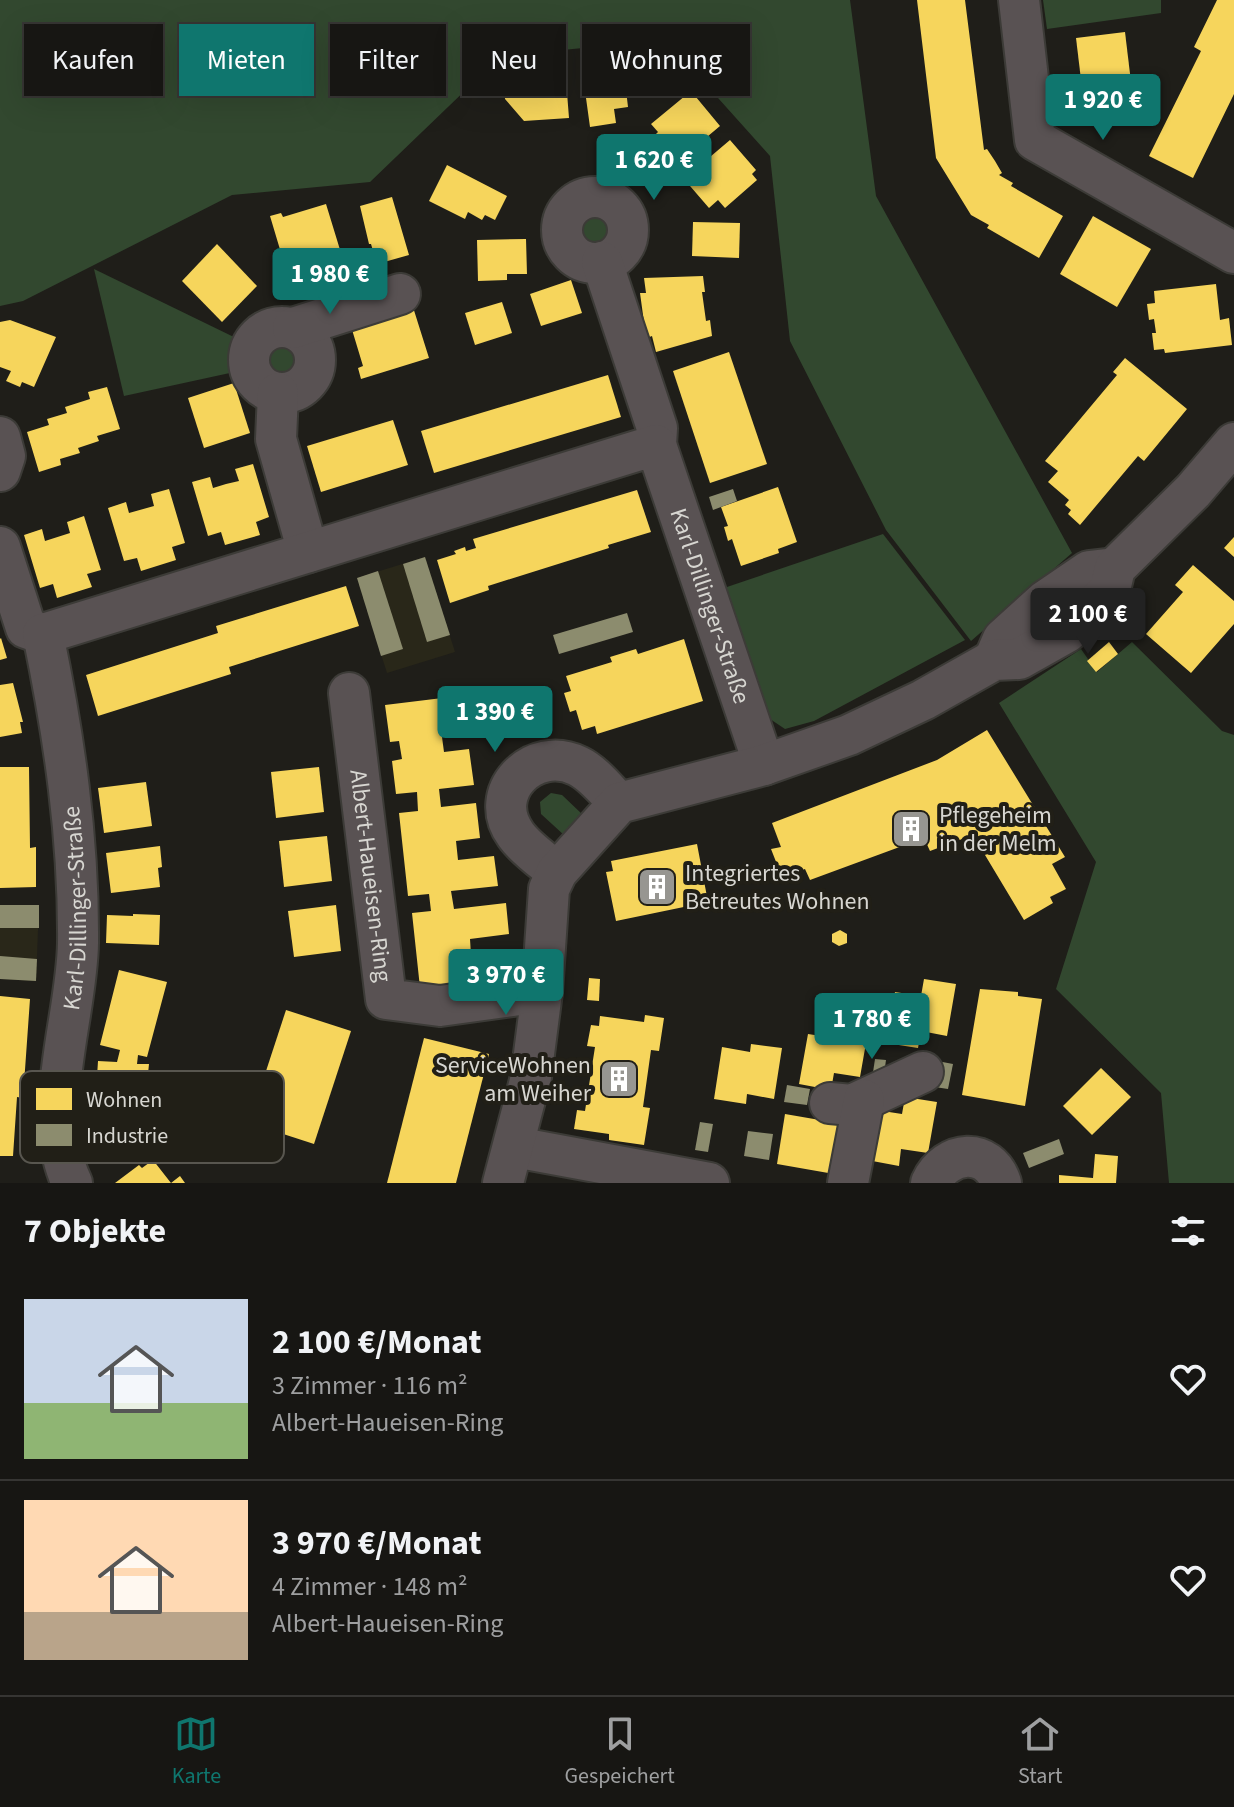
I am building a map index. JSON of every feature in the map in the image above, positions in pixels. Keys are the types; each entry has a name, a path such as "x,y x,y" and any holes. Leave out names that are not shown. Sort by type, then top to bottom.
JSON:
{"street":[{"path":"1019,0 1035,140 1234,253"},
{"name":"Karl-Dillinger-Straße","path":"602,262 657,428 656,445 764,765"},
{"path":"308,552 276,439 278,393 267,389 252,373 250,351 255,340 269,329 283,326 293,328 400,294"},
{"path":"0,437 5,456 0,471"},
{"path":"709,1183 509,1165 531,1077 542,992 549,889 557,872 619,803 764,765 849,735 923,700 994,660 1019,659 1067,632 1110,590 1115,568 1193,491 1234,443"},
{"path":"43,634 656,445"},
{"name":"Karl-Dillinger-Straße","path":"0,547 26,628 43,634 61,720 73,823 78,944 65,1071"},
{"name":"Albert-Haueisen-Ring","path":"349,693 386,999 440,1006 542,992"},
{"path":"557,872 515,835 507,814 507,795 517,777 532,764 557,759 580,766 619,803"},
{"path":"848,1183 847,1101 923,1072"},
{"path":"931,1183 946,1163 970,1156 992,1166 1001,1183"},
{"name":"Karl-Dillinger-Straße","path":"64,1163 72,1183"}],"shaded area":[{"path":"425,557 455,652 387,673 357,578"},
{"path":"0,905 39,905 36,981 0,979"}],"green space":[{"path":"0,0 850,0 876,196 1072,553 971,641 886,530 790,341 770,156 716,96 750,96 750,24 582,24 582,48 566,50 566,24 462,24 462,94 370,182 232,195 23,301 0,306"},
{"path":"1043,0 1161,0 1161,13 1047,29"},
{"path":"595,197 608,200 618,207 625,217 628,230 625,243 618,253 608,260 595,263 582,260 572,253 565,243 562,230 565,217 572,207 582,200"},
{"path":"94,269 240,340 239,371 124,396"},
{"path":"276,329 288,329 305,338 312,349 312,373 305,384 288,393 276,393 264,388 255,379 250,367 250,355 255,343 264,334"},
{"path":"883,534 965,640 814,721 785,729 764,715 721,589"},
{"path":"1132,642 1222,731 1234,735 1234,1183 1169,1183 1161,1093 1056,989 1096,862 999,703 1081,649 1097,672"},
{"path":"551,793 562,795 583,815 550,850 564,835 541,814 540,802"}],"building: Wohnen":[{"path":"917,0 965,0 984,150 987,149 995,161 1002,173 999,175 1013,183 1011,186 1063,216 1039,258 987,228 989,225 971,215 936,158"},
{"path":"1217,0 1234,0 1234,94 1193,178 1149,156 1201,51 1194,47"},
{"path":"1125,32 1131,82 1082,88 1076,38"},
{"path":"566,80 569,118 524,121 505,96 566,96"},
{"path":"586,96 627,96 628,107 614,109 616,123 590,127"},
{"path":"685,96 695,96 720,126 676,163 654,136 658,132 651,124"},
{"path":"730,140 756,170 752,174 757,180 725,208 718,200 709,208 684,179"},
{"path":"447,165 507,196 495,220 485,215 482,220 468,212 465,219 429,201"},
{"path":"392,197 409,255 377,264 360,206"},
{"path":"326,204 345,266 290,283 270,216 281,213 283,217"},
{"path":"1093,216 1151,249 1117,307 1060,274"},
{"path":"693,222 740,223 739,258 692,256"},
{"path":"526,239 527,274 507,274 507,280 478,281 477,240"},
{"path":"217,244 257,286 222,322 182,281"},
{"path":"703,276 706,321 710,320 712,336 656,352 652,336 647,338 643,315 640,293 646,293 644,278"},
{"path":"571,280 582,313 541,326 530,294"},
{"path":"1216,284 1220,320 1229,318 1232,345 1165,353 1164,349 1154,350 1154,319 1149,320 1147,304 1155,303 1154,291"},
{"path":"502,302 512,333 475,345 465,313"},
{"path":"412,304 429,358 361,379 358,368 363,366 350,323"},
{"path":"10,320 56,337 34,387 22,382 20,387 6,381 11,371 0,367 0,322"},
{"path":"729,352 767,464 710,483 673,371"},
{"path":"1125,358 1187,409 1144,461 1138,456 1080,525 1068,514 1071,510 1065,505 1069,500 1048,482 1058,471 1045,461 1117,375 1113,372"},
{"path":"608,375 621,417 434,473 421,431"},
{"path":"234,383 250,433 204,448 188,398"},
{"path":"107,387 120,429 97,436 99,441 78,448 80,453 60,459 61,465 39,472 27,432 49,425 47,419 67,413 65,407 90,399 88,392"},
{"path":"393,420 408,465 321,492 307,446"},
{"path":"253,464 269,517 256,522 260,535 225,545 221,532 208,536 192,482 210,477 213,488 239,481 235,469"},
{"path":"778,487 797,542 778,549 779,553 741,566 732,539 728,541 724,527 728,526 721,507"},
{"path":"169,489 185,543 172,547 176,560 141,571 137,558 124,561 108,508 126,502 129,513 154,506 151,494"},
{"path":"637,490 651,532 488,586 489,590 450,603 437,560 456,554 454,551 465,547 466,551 476,548 473,539"},
{"path":"84,516 101,570 87,574 92,587 57,598 53,584 40,588 24,535 42,529 45,541 70,533 67,522"},
{"path":"1234,537 1234,557 1224,548"},
{"path":"1193,565 1234,601 1234,624 1191,673 1146,634 1183,592 1175,585"},
{"path":"346,586 359,626 229,667 231,674 98,716 86,675 218,633 216,626"},
{"path":"0,639 7,658 0,660"},
{"path":"684,639 703,701 597,734 595,726 582,730 576,710 570,712 564,693 571,691 566,676 612,662 610,657 636,649 638,654"},
{"path":"1109,642 1118,654 1096,672 1087,661"},
{"path":"13,683 23,722 20,722 22,733 0,737 0,685"},
{"path":"508,690 513,729 442,737 444,752 469,749 474,785 439,789 441,807 476,803 480,838 456,841 458,860 494,856 498,886 451,891 454,909 506,903 509,934 470,939 471,955 495,953 499,989 421,997 412,913 431,911 429,894 408,896 399,813 418,811 417,792 396,794 392,761 402,759 399,741 390,742 385,705"},
{"name":"Pflegeheim in der Melm","path":"987,730 1065,857 1052,864 1066,889 1050,897 1053,903 1024,920 973,835 930,851 924,838 810,880 805,869 782,877 771,849 781,847 772,823 937,760"},
{"path":"0,767 29,767 30,848 36,847 36,887 0,888"},
{"path":"319,767 324,812 276,818 271,772"},
{"path":"146,782 152,826 104,833 98,788"},
{"path":"327,836 332,881 284,887 279,841"},
{"name":"Integriertes Betreutes Wohnen","path":"697,844 708,902 616,921 606,872 613,871 611,861"},
{"path":"160,846 160,887 111,893 106,853"},
{"path":"336,905 341,951 294,957 288,911"},
{"path":"107,915 160,915 159,945 106,943"},
{"path":"840,930 847,934 847,943 839,946 832,942 832,934"},
{"path":"119,970 167,982 147,1057 138,1055 137,1064 149,1064 148,1071 97,1071 98,1061 117,1062 120,1050 100,1045"},
{"path":"589,978 600,979 599,1001 587,1000"},
{"path":"924,979 956,984 947,1036 921,1031 918,1048 886,1043 895,992 921,996"},
{"path":"980,989 1018,992 1018,996 1042,999 1025,1106 962,1095"},
{"path":"0,996 30,999 25,1071 20,1071 13,1156 0,1156"},
{"path":"286,1010 351,1031 314,1144 284,1134 284,1071 266,1071"},
{"name":"ServiceWohnen am Weiher","path":"645,1015 664,1018 659,1051 651,1050 643,1107 650,1108 644,1145 609,1140 609,1134 574,1129 577,1110 585,1111 595,1047 587,1046 591,1025 599,1026 600,1016 644,1022"},
{"path":"837,1021 869,1026 860,1077 834,1073 831,1090 799,1084 808,1034 834,1038"},
{"path":"424,1038 489,1054 456,1183 387,1183"},
{"path":"751,1044 782,1048 774,1099 747,1094 746,1104 714,1099 722,1047 750,1052"},
{"path":"1101,1068 1131,1097 1092,1135 1063,1106"},
{"path":"905,1097 937,1102 928,1153 901,1149 899,1166 867,1160 876,1110 902,1114"},
{"path":"785,1114 843,1124 834,1174 777,1164"},
{"path":"1095,1154 1118,1156 1116,1183 1059,1183 1059,1175 1093,1178"},
{"path":"155,1163 171,1183 115,1183 139,1165 142,1168"},
{"path":"180,1176 185,1183 171,1183"}],"building: Industrie":[{"path":"733,489 737,501 713,510 709,497"},
{"path":"425,557 450,635 427,642 403,564"},
{"path":"378,571 403,649 381,656 357,578"},
{"path":"627,613 633,632 559,654 553,635"},
{"path":"0,905 39,905 39,928 0,928"},
{"path":"0,956 37,959 36,981 0,979"},
{"path":"875,1059 886,1060 883,1081 872,1079"},
{"path":"932,1060 953,1064 948,1089 928,1086"},
{"path":"787,1085 810,1089 807,1105 784,1102"},
{"path":"700,1122 713,1124 708,1152 695,1150"},
{"path":"748,1131 773,1134 769,1160 744,1156"},
{"path":"1059,1139 1064,1154 1029,1168 1023,1153"}],"place":[{"name":"Pflegeheim in der Melm","path":"911,829"},
{"name":"Integriertes Betreutes Wohnen","path":"657,887"},
{"name":"ServiceWohnen am Weiher","path":"619,1079"}]}
